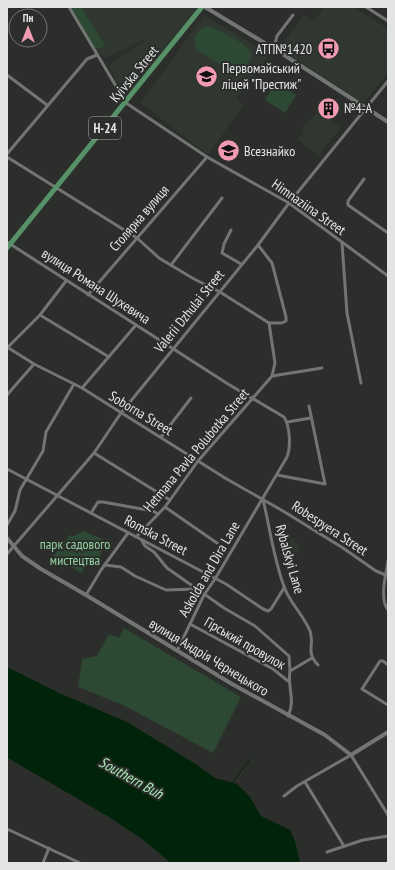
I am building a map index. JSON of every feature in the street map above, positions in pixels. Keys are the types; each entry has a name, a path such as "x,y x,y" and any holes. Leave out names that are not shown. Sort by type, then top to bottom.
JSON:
{"main road":[{"name":"Kyivska Street","path":"8,245 126,103 203,7"}],"street":[{"name":"Himnaziina Street","path":"69,7 126,103 207,157 289,203 388,276"},
{"path":"203,7 274,48 388,122"},
{"path":"366,7 388,21"},
{"path":"274,48 277,36 293,15"},
{"path":"7,154 87,59 97,56"},
{"path":"7,75 47,105"},
{"name":"Valerii Dzhulai Street","path":"7,554 94,453 121,413 258,245 289,203 365,108 387,86 388,81"},
{"path":"7,157 136,238 159,258 220,292 269,323 282,323 286,321 286,317 272,263 258,245"},
{"name":"Столярна вулиця","path":"88,295 207,157"},
{"path":"364,179 348,201 348,205 388,233"},
{"path":"171,265 222,198"},
{"path":"231,230 224,244 222,253 242,264"},
{"path":"342,243 347,313 361,382"},
{"name":"вулиця Романа Шухевича","path":"8,245 284,417 287,422"},
{"path":"7,348 40,315 66,281"},
{"path":"40,315 109,357"},
{"path":"269,323 275,362 272,376 322,368"},
{"path":"82,388 136,326"},
{"name":"Soborna Street","path":"7,348 34,364 82,388 263,500"},
{"path":"7,395 34,364"},
{"name":"Hetmana Pavla Polubotka Street","path":"136,537 170,500 198,461 272,376"},
{"path":"7,525 15,511 20,490 43,451 46,432 74,384"},
{"path":"161,437 191,398"},
{"path":"308,406 311,418 325,484 277,475 289,452 287,422 311,418"},
{"path":"94,453 170,500"},
{"name":"Romska Street","path":"7,469 215,579 268,610 271,609 284,588"},
{"name":"Askolda and Dira Lane","path":"177,651 204,595 277,475"},
{"name":"Robespyera Street","path":"263,500 343,548 376,571 387,576"},
{"name":"Rybalskyi Lane","path":"263,500 284,588 293,607 310,630 312,658"},
{"path":"91,513 98,502 103,502 158,514"},
{"path":"164,507 217,542"},
{"path":"86,595 128,533"},
{"name":"вулиця Андрія Чернецького","path":"7,538 22,556 41,569 288,716 325,735 350,755 388,815"},
{"path":"141,540 145,546 154,552 167,568 204,595 263,632 289,656 290,671 288,681 292,691 292,700 288,716"},
{"path":"388,561 384,602 388,610"},
{"path":"105,565 121,567 134,576 166,590 197,589"},
{"name":"Гірський провулок","path":"190,624 268,666 288,681"},
{"path":"290,671 312,658 318,665"},
{"path":"388,665 380,662 362,689 388,705"},
{"path":"284,796 388,732"},
{"path":"305,782 344,846"},
{"path":"384,808 388,806"},
{"path":"7,829 80,863"},
{"path":"327,852 363,840 388,836"},
{"path":"42,863 49,848"}],"shaded area":[{"path":"69,7 202,7 126,103 109,65 150,37 105,58 94,49"},
{"path":"324,7 354,7 388,29 388,73 363,103 280,48 303,15 313,22"},
{"name":"Первомайський ліцей \"Престиж\"","path":"204,15 270,54 236,99 243,105 208,155 141,103"},
{"path":"318,111 341,127 319,155 297,139 304,131 302,129"},
{"path":"283,536 285,537 285,540 291,541 292,538 295,540 294,543 301,545 296,554 276,541 279,537 281,538"}],"green space":[{"path":"69,7 81,7 106,47 94,49"},
{"path":"205,26 230,36 244,45 251,52 251,57 243,72 234,73 197,50 194,43 195,36"},
{"path":"276,82 296,95 285,113 265,100"},
{"name":"парк садового мистецтва","path":"83,531 105,540 99,560 88,559 82,573 59,561 53,556 70,535 74,536"},
{"path":"124,628 241,697 213,753 125,706 78,687 82,659 97,656 109,634 119,638"}],"water":[{"name":"Southern Buh","path":"7,667 59,693 127,722 194,763 215,778 237,784 250,797 261,816 290,830 295,841 300,863 171,863 142,839 109,817 8,758"}],"waterway":[{"path":"233,782 249,760"}],"place":[{"name":"АТП№1420","path":"328,49"},
{"name":"Первомайський ліцей \"Престиж\"","path":"206,76"},
{"name":"№4-А","path":"328,108"},
{"name":"Всезнайко","path":"229,151"}]}
